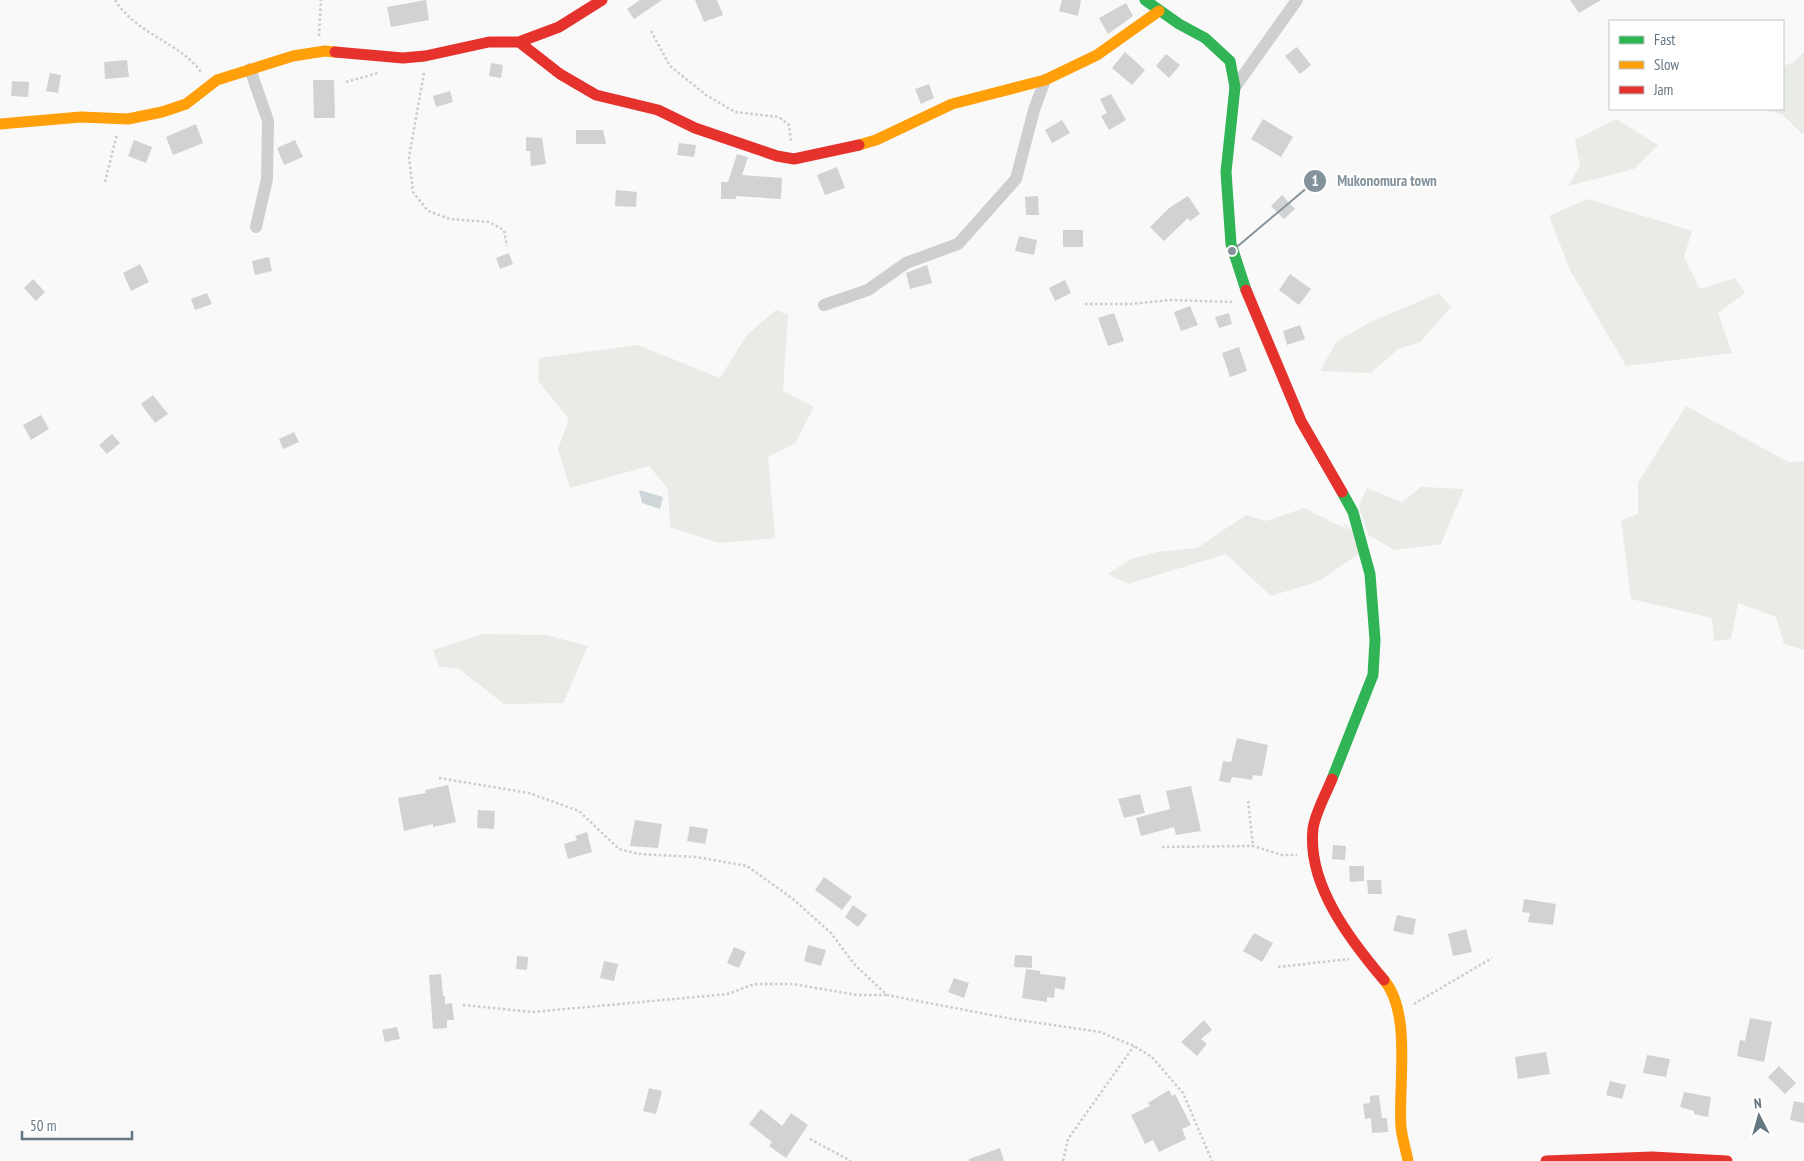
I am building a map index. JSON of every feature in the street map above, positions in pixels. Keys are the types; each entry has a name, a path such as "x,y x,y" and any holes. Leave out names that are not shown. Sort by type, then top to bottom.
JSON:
{"street":[{"path":"0,124 81,117 128,119 186,104 217,80 293,56 318,52 403,58 425,56 489,42 519,42 558,27 602,0"},
{"path":"1145,0 1159,11 1204,38 1230,61 1235,87 1226,172 1231,244 1250,304 1301,421 1353,512 1370,574 1375,640 1373,674 1313,827 1313,855 1319,882 1365,957 1392,989 1400,1012 1401,1128 1408,1161"},
{"path":"1235,87 1297,0"},
{"path":"519,42 560,74 596,95 658,110 695,128 777,156 794,159 845,150 868,142 952,104 1045,80 1097,55 1159,11"},
{"path":"250,70 268,121 267,179 256,227"},
{"path":"824,305 868,290 906,263 958,244 1016,179 1034,110 1045,80"},
{"path":"1546,1161 1652,1157 1727,1161"}],"path":[{"path":"115,0 135,24 193,62 201,71 207,86"},
{"path":"318,52 321,0"},
{"path":"651,31 670,66 706,94 735,112 780,117 788,124 794,159"},
{"path":"425,56 423,87 409,157 413,192 428,211 450,219 489,222 504,230 507,246"},
{"path":"105,182 115,136 128,119"},
{"path":"1086,304 1131,304 1170,300 1250,304"},
{"path":"439,778 529,793 579,811 619,849 639,854 696,857 747,866 794,899 831,933 855,965 887,994"},
{"path":"1248,801 1253,846"},
{"path":"1162,847 1253,846 1282,855 1313,855"},
{"path":"1278,966 1365,957"},
{"path":"1400,1012 1492,958"},
{"path":"463,1005 533,1012 728,994 754,984 793,984 857,995 887,994 1012,1019 1100,1032 1134,1046 1152,1057 1183,1093 1212,1161"},
{"path":"1063,1161 1068,1139 1134,1046"},
{"path":"810,1139 851,1161"}],"shaded area":[{"path":"1804,52 1804,134 1782,114 1763,110 1784,110 1784,66 1794,62"},
{"path":"1616,119 1658,145 1634,169 1568,186 1580,166 1575,140"},
{"path":"1588,199 1692,231 1684,257 1700,289 1735,278 1745,293 1718,313 1732,353 1626,366 1570,270 1549,216"},
{"path":"1439,293 1451,307 1420,342 1398,349 1371,373 1320,371 1337,341 1373,321"},
{"path":"776,310 788,315 783,391 814,407 795,443 768,457 775,538 719,543 670,527 668,489 649,466 570,488 558,449 569,419 538,381 539,358 638,345 720,378 747,335"},
{"path":"1686,406 1788,462 1804,461 1804,650 1784,644 1776,617 1738,603 1731,639 1714,641 1712,618 1631,599 1621,520 1638,514 1638,483"},
{"path":"1421,487 1464,489 1441,544 1395,550 1368,535 1359,506 1367,488 1402,502"},
{"path":"639,490 663,497 660,509 642,503"},
{"path":"1304,508 1346,529 1344,523 1355,534 1360,553 1319,581 1271,596 1226,554 1128,584 1108,574 1131,559 1157,552 1197,548 1246,515 1266,521"},
{"path":"483,634 546,635 588,646 563,703 504,704 459,669 439,666 433,650"}],"building":[{"path":"426,0 429,20 391,27 387,7"},
{"path":"640,0 662,0 634,19 627,9"},
{"path":"695,0 717,0 723,15 704,22"},
{"path":"1062,0 1081,0 1078,16 1059,11"},
{"path":"1570,0 1601,0 1579,13"},
{"path":"1126,3 1133,16 1108,34 1099,18"},
{"path":"1297,47 1311,65 1300,74 1285,56"},
{"path":"1125,52 1145,70 1132,85 1112,68"},
{"path":"1166,54 1180,65 1169,78 1156,66"},
{"path":"127,60 129,77 105,79 104,62"},
{"path":"491,63 503,65 501,78 489,76"},
{"path":"50,73 61,75 58,93 46,91"},
{"path":"313,80 334,80 335,118 314,118"},
{"path":"12,81 29,82 28,97 11,96"},
{"path":"929,84 934,98 921,104 915,89"},
{"path":"450,91 453,102 436,107 433,96"},
{"path":"1111,94 1126,120 1109,130 1101,116 1107,113 1100,99"},
{"path":"1263,119 1293,137 1281,157 1251,139"},
{"path":"1062,120 1070,133 1052,143 1045,130"},
{"path":"196,124 203,143 173,155 166,137"},
{"path":"576,130 603,130 606,144 576,144"},
{"path":"526,137 542,138 546,164 531,166 530,151 526,151"},
{"path":"134,140 152,147 146,163 128,156"},
{"path":"295,140 303,157 284,165 277,148"},
{"path":"679,143 696,145 694,157 677,155"},
{"path":"737,154 748,157 742,175 782,178 781,199 736,196 736,199 721,199 721,182 728,182"},
{"path":"837,167 845,188 825,195 817,175"},
{"path":"616,190 637,192 636,207 615,206"},
{"path":"1282,195 1295,209 1284,219 1271,206"},
{"path":"1038,196 1039,215 1026,215 1025,197"},
{"path":"1188,196 1200,214 1190,221 1188,218 1164,241 1150,227 1169,208"},
{"path":"1063,230 1083,230 1083,247 1063,247"},
{"path":"1019,236 1037,240 1034,255 1015,251"},
{"path":"509,253 513,264 500,269 496,258"},
{"path":"269,257 272,271 255,275 252,261"},
{"path":"140,264 149,282 131,291 123,273"},
{"path":"927,265 932,283 910,289 906,273"},
{"path":"1290,274 1311,289 1299,305 1279,290"},
{"path":"33,279 45,292 36,301 24,288"},
{"path":"1065,280 1071,293 1055,301 1049,288"},
{"path":"207,293 212,304 195,310 191,299"},
{"path":"1190,306 1198,325 1181,331 1174,312"},
{"path":"1114,313 1124,341 1108,346 1098,318"},
{"path":"1229,313 1232,324 1219,328 1215,317"},
{"path":"1300,325 1305,339 1287,345 1283,331"},
{"path":"1239,347 1247,371 1230,377 1222,353"},
{"path":"153,395 168,414 155,423 141,404"},
{"path":"41,415 49,429 31,440 23,425"},
{"path":"294,432 299,442 283,449 279,439"},
{"path":"112,434 120,443 107,454 99,445"},
{"path":"1237,738 1268,745 1262,776 1253,775 1252,780 1232,777 1230,783 1219,781 1223,761 1231,762"},
{"path":"448,785 456,822 433,827 433,824 404,831 398,798 426,793 425,790"},
{"path":"1191,786 1201,831 1176,835 1174,827 1141,836 1136,818 1170,809 1166,791"},
{"path":"1140,794 1145,813 1124,818 1118,799"},
{"path":"478,810 495,811 494,829 477,828"},
{"path":"635,820 662,824 658,848 630,846"},
{"path":"690,826 708,829 705,844 687,841"},
{"path":"587,832 592,852 568,859 564,844 577,840 575,836"},
{"path":"1333,845 1346,846 1345,860 1332,859"},
{"path":"1349,866 1364,866 1364,881 1350,882"},
{"path":"824,877 852,897 842,910 815,890"},
{"path":"1367,880 1381,880 1382,894 1368,894"},
{"path":"1524,899 1556,904 1553,925 1528,922 1530,913 1522,912"},
{"path":"853,905 867,915 858,927 845,917"},
{"path":"1397,915 1416,919 1413,935 1393,931"},
{"path":"1466,929 1472,952 1453,956 1448,934"},
{"path":"1254,933 1273,943 1262,962 1243,951"},
{"path":"808,945 826,950 821,966 804,961"},
{"path":"734,947 746,952 739,968 727,963"},
{"path":"1015,955 1032,956 1032,968 1014,967"},
{"path":"517,956 528,957 527,970 516,969"},
{"path":"604,961 618,964 614,981 600,978"},
{"path":"1026,969 1040,971 1040,974 1066,977 1064,990 1055,988 1054,998 1047,997 1047,1002 1022,998"},
{"path":"441,974 445,1004 452,1003 454,1020 447,1020 447,1028 433,1029 429,975"},
{"path":"954,978 969,983 964,998 948,992"},
{"path":"1750,1018 1772,1022 1764,1062 1737,1056 1740,1040 1745,1041"},
{"path":"1204,1020 1212,1030 1201,1039 1207,1044 1197,1056 1181,1042"},
{"path":"397,1027 400,1039 385,1042 382,1030"},
{"path":"1546,1052 1550,1074 1518,1079 1515,1057"},
{"path":"1647,1055 1670,1059 1666,1077 1643,1073"},
{"path":"1779,1066 1796,1083 1785,1094 1768,1077"},
{"path":"1610,1081 1626,1085 1622,1099 1606,1095"},
{"path":"649,1088 662,1091 656,1114 643,1111"},
{"path":"1169,1090 1172,1096 1175,1094 1191,1125 1182,1129 1186,1139 1159,1152 1153,1140 1145,1144 1131,1115 1150,1106 1148,1103"},
{"path":"1684,1092 1711,1097 1708,1117 1694,1114 1694,1111 1680,1107"},
{"path":"1379,1095 1382,1118 1387,1118 1388,1132 1372,1133 1371,1118 1365,1119 1363,1104 1370,1103 1370,1096"},
{"path":"1794,1101 1804,1103 1804,1123 1790,1120"},
{"path":"761,1109 782,1126 791,1113 808,1125 786,1158 769,1146 772,1142 749,1124"},
{"path":"1000,1148 1004,1161 969,1161 969,1159"}],"traffic: fast":[{"path":"1145,0 1179,24 1205,38 1230,61 1235,87 1226,172 1231,244 1246,290"},
{"path":"1332,779 1373,675 1375,640 1370,574 1353,512 1342,492"}],"traffic: slow":[{"path":"859,145 876,140 952,104 1045,80 1097,55 1159,11"},
{"path":"0,124 81,117 128,119 162,112 186,104 217,80 293,56 325,51 335,52"},
{"path":"1384,980 1393,994 1401,1030 1401,1127 1408,1161"}],"traffic: jam":[{"path":"335,52 403,58 425,56 489,42 519,42 559,27 602,0"},
{"path":"519,42 560,74 596,95 658,110 695,128 777,156 794,159 859,145"},
{"path":"1246,290 1301,421 1342,492"},
{"path":"1332,779 1318,810 1313,829 1313,850 1317,870 1324,890 1345,929 1384,980"},
{"path":"1546,1161 1652,1157 1727,1161"}],"place":[{"name":"Mukonomura town","path":"1232,251"}]}
